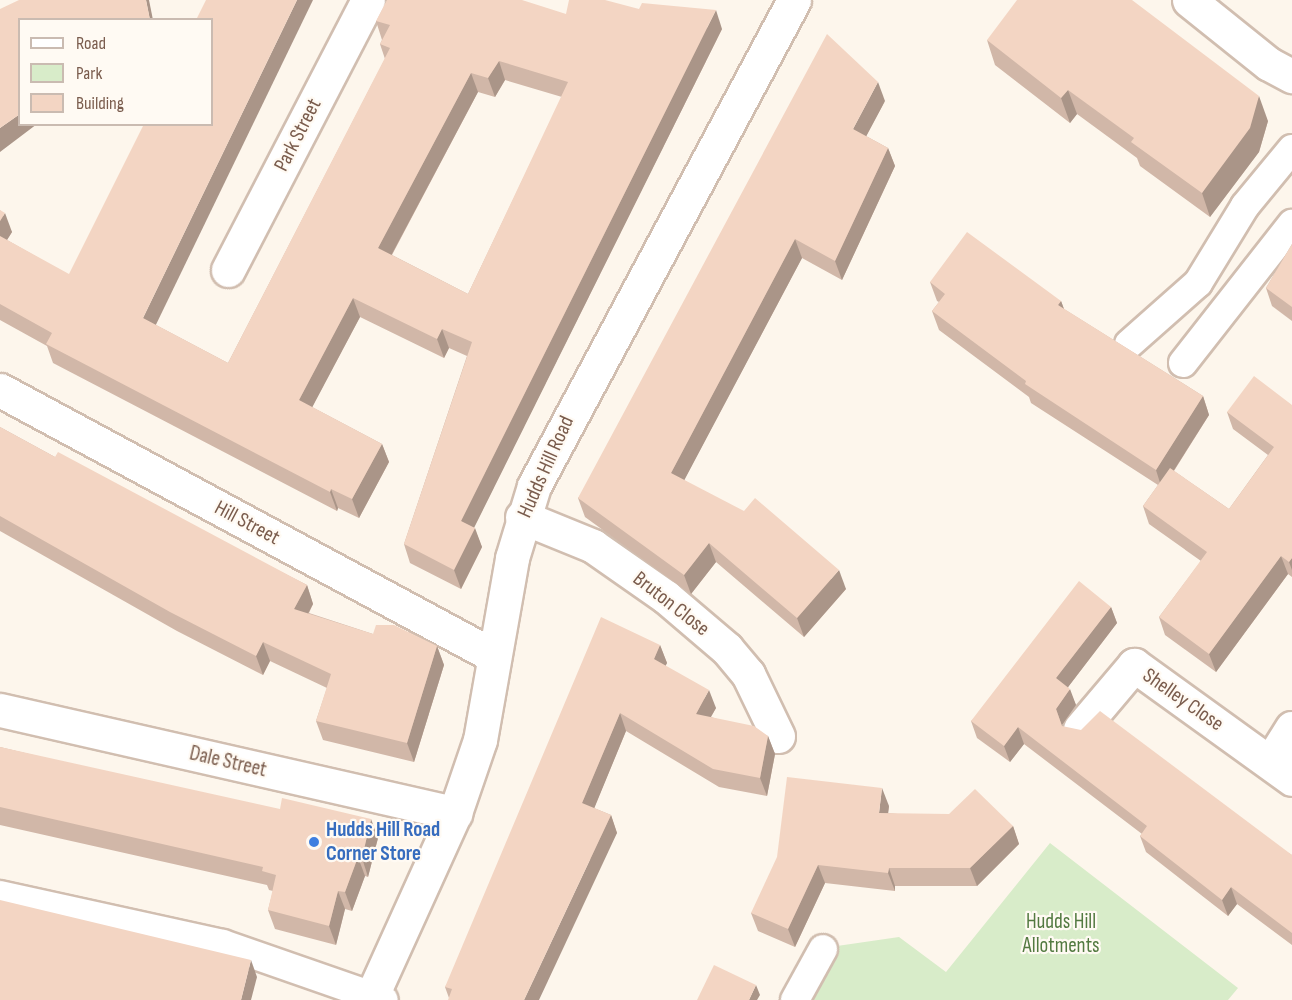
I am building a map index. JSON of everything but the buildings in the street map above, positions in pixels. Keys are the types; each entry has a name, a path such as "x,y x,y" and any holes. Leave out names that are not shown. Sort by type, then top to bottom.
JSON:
{"street":[{"name":"Park Street","path":"228,270 368,0"},
{"name":"Hudds Hill Road","path":"376,998 455,813 480,740 522,517 549,452 794,0"},
{"path":"1189,0 1269,64 1292,76"},
{"name":"Hill Street","path":"0,390 494,656"},
{"name":"Bruton Close","path":"522,517 593,546 701,627 748,674 778,736"},
{"name":"Shelley Close","path":"1080,729 1134,665 1281,770 1292,728"},
{"name":"Dale Street","path":"0,710 455,813"}],"lane":[{"path":"1129,344 1198,283 1245,207 1292,149"},
{"path":"1183,363 1292,224"},
{"path":"0,894 224,944 376,998"},
{"path":"795,1000 823,949"}],"green space":[{"name":"Hudds Hill Allotments","path":"1050,843 1238,988 1228,1000 808,1000 837,946 899,937 946,972"}],"place":[{"name":"Hudds Hill Road Corner Store","path":"314,842"}]}
